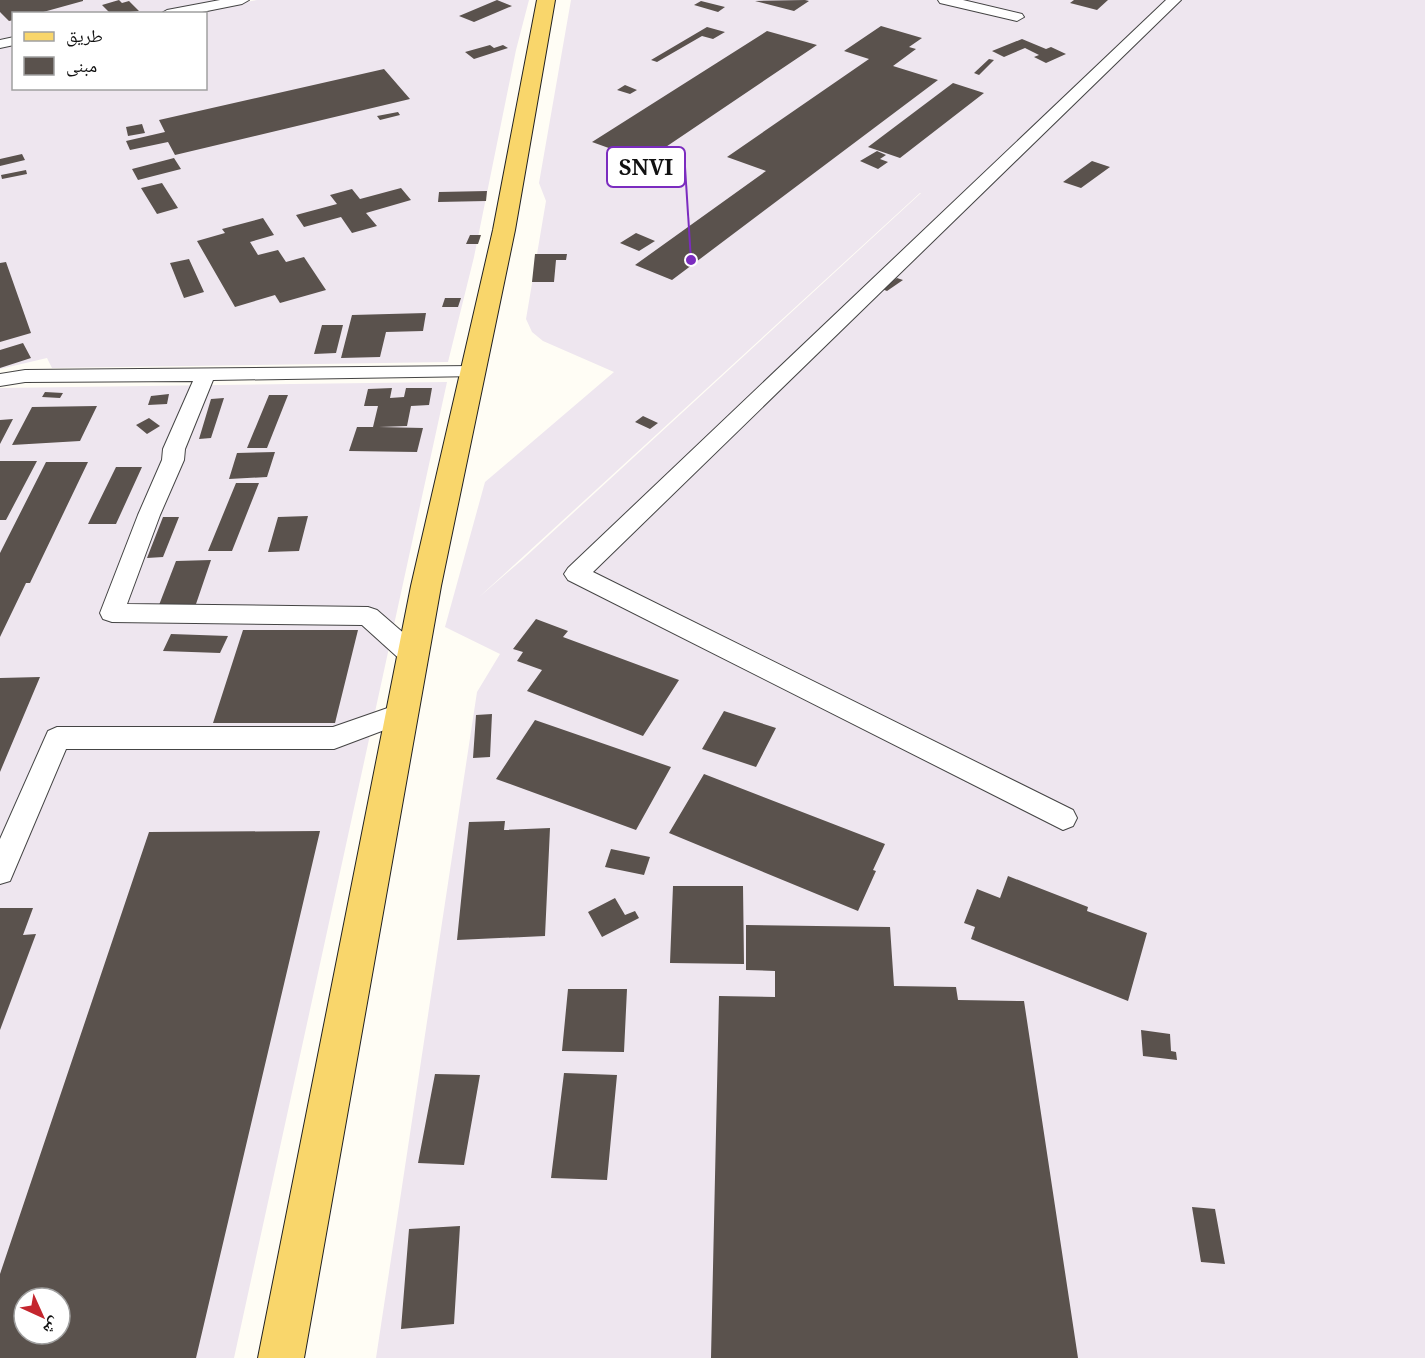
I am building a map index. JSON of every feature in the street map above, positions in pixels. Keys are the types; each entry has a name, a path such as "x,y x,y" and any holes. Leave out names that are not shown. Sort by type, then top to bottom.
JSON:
{"main road":[{"path":"281,1358 402,712 504,230 546,0"}],"street":[{"path":"176,0 188,10"},
{"path":"178,12 242,0"},
{"path":"945,0 1017,17"},
{"path":"1063,818 576,574 1174,0"},
{"path":"0,380 25,376 473,372"},
{"path":"206,374 174,449 173,460 112,612 368,616 413,656"},
{"path":"0,872 57,738 334,738 402,712"}],"shaded area":[{"path":"0,0 228,0 161,12 12,12 12,40 0,42"},
{"path":"257,0 529,0 516,50 474,257 448,362 52,368 47,358 0,369 0,48 12,45 12,90 207,90 207,12 190,12"},
{"path":"571,0 1425,0 1425,1358 376,1358 477,692 500,654 445,627 485,482 614,372 543,341 532,332 526,319 546,201 539,183","holes":["921,193 522,560 478,598"]},
{"path":"447,382 234,1358 0,1358 0,388"}],"building":[{"path":"0,0 83,0 43,12 12,12 12,20 9,21 0,12"},
{"path":"119,0 122,3 129,1 139,11 109,12 102,5"},
{"path":"497,0 512,6 474,22 459,16"},
{"path":"1074,0 1108,0 1097,10 1070,3"},
{"path":"701,1 725,7 718,12 694,5"},
{"path":"755,1 809,1 794,11"},
{"path":"881,26 922,38 909,47 916,49 893,66 938,80 672,280 635,265 766,171 727,157 869,59 844,51"},
{"path":"707,27 725,32 713,39 702,36 657,62 651,60"},
{"path":"767,31 817,45 645,161 592,142"},
{"path":"1022,39 1066,54 1046,63 1034,57 1039,55 1025,48 1004,57 992,51"},
{"path":"490,45 494,48 503,45 508,48 474,59 465,52"},
{"path":"989,59 994,60 979,75 974,73"},
{"path":"384,69 410,99 175,155 168,142 130,150 126,141 165,132 159,120"},
{"path":"953,83 984,93 900,158 868,147"},
{"path":"625,85 637,90 630,94 617,90"},
{"path":"398,112 400,115 380,120 377,116"},
{"path":"142,124 145,133 128,136 126,127"},
{"path":"877,151 886,155 880,159 888,162 878,169 860,161"},
{"path":"22,154 25,160 0,166 0,159"},
{"path":"174,158 181,169 138,180 132,169"},
{"path":"1092,161 1110,167 1081,188 1063,182"},
{"path":"26,170 27,174 2,179 1,175"},
{"path":"162,183 178,208 157,214 141,188"},
{"path":"401,188 411,200 366,213 377,226 352,233 341,217 304,227 296,215 337,204 330,195 352,189 360,199"},
{"path":"487,191 486,201 438,202 439,192"},
{"path":"263,218 274,235 250,242 258,255 278,250 286,262 304,257 326,290 280,303 275,295 235,307 197,241 225,233 222,229"},
{"path":"636,233 655,241 639,251 620,243"},
{"path":"470,235 481,235 478,244 466,244"},
{"path":"535,254 567,254 566,260 556,260 554,282 532,282"},
{"path":"189,259 204,292 184,298 170,263"},
{"path":"6,262 31,333 0,342 0,263"},
{"path":"897,278 903,280 887,291 882,289"},
{"path":"445,298 461,298 458,307 442,307"},
{"path":"426,313 423,331 386,332 380,357 341,358 352,315"},
{"path":"322,325 343,325 336,353 314,354"},
{"path":"23,343 31,358 0,368 0,350"},
{"path":"392,388 390,398 404,397 406,388 432,388 429,405 411,406 407,426 379,427 423,428 417,452 349,451 357,427 373,427 378,406 364,406 368,389"},
{"path":"45,392 63,393 60,398 42,397"},
{"path":"169,394 167,404 148,405 151,396"},
{"path":"269,395 288,395 267,448 247,448"},
{"path":"224,398 211,438 199,439 211,399"},
{"path":"97,406 80,441 12,445 32,407"},
{"path":"643,416 658,423 650,429 635,422"},
{"path":"149,418 160,426 147,434 136,425"},
{"path":"13,419 0,444 0,420"},
{"path":"275,452 267,477 229,479 237,453"},
{"path":"0,461 37,461 6,520 0,520"},
{"path":"46,462 88,462 30,583 26,583 0,637 0,553"},
{"path":"116,467 142,467 116,524 88,524"},
{"path":"236,483 259,483 232,551 208,551"},
{"path":"308,516 299,551 268,552 278,517"},
{"path":"163,517 179,517 163,557 147,558"},
{"path":"211,560 196,604 159,605 176,561"},
{"path":"536,619 568,631 563,637 679,680 643,736 527,691 542,670 517,661 523,652 513,649"},
{"path":"243,630 358,630 335,723 213,723"},
{"path":"171,634 228,636 220,653 163,651"},
{"path":"40,677 0,772 0,678"},
{"path":"724,711 776,728 756,767 702,749"},
{"path":"492,714 490,757 473,758 476,715"},
{"path":"535,720 671,767 636,830 496,779"},
{"path":"704,774 885,844 858,911 669,833"},
{"path":"505,821 504,830 550,828 545,936 457,940 469,822"},
{"path":"320,831 196,1358 0,1358 0,1274 149,832"},
{"path":"611,849 650,857 644,875 605,867"},
{"path":"1008,876 1088,907 1087,911 1147,933 1128,1001 971,939 975,927 964,923 977,889 1000,898"},
{"path":"673,886 743,886 744,964 670,963"},
{"path":"615,898 625,915 635,911 639,918 602,937 588,912"},
{"path":"0,908 33,908 23,935 36,934 0,1030"},
{"path":"746,925 890,927 894,986 956,987 958,1000 1024,1001 1078,1358 711,1358 719,996 775,997 775,971 746,970"},
{"path":"568,989 627,989 624,1052 562,1051"},
{"path":"1141,1030 1170,1034 1171,1051 1176,1052 1177,1060 1143,1056"},
{"path":"564,1073 617,1075 607,1180 551,1178"},
{"path":"435,1074 480,1075 464,1165 418,1163"},
{"path":"1192,1207 1215,1209 1225,1264 1201,1262"},
{"path":"460,1226 454,1324 401,1329 409,1229"}],"place":[{"name":"SNVI","path":"691,260"}]}
